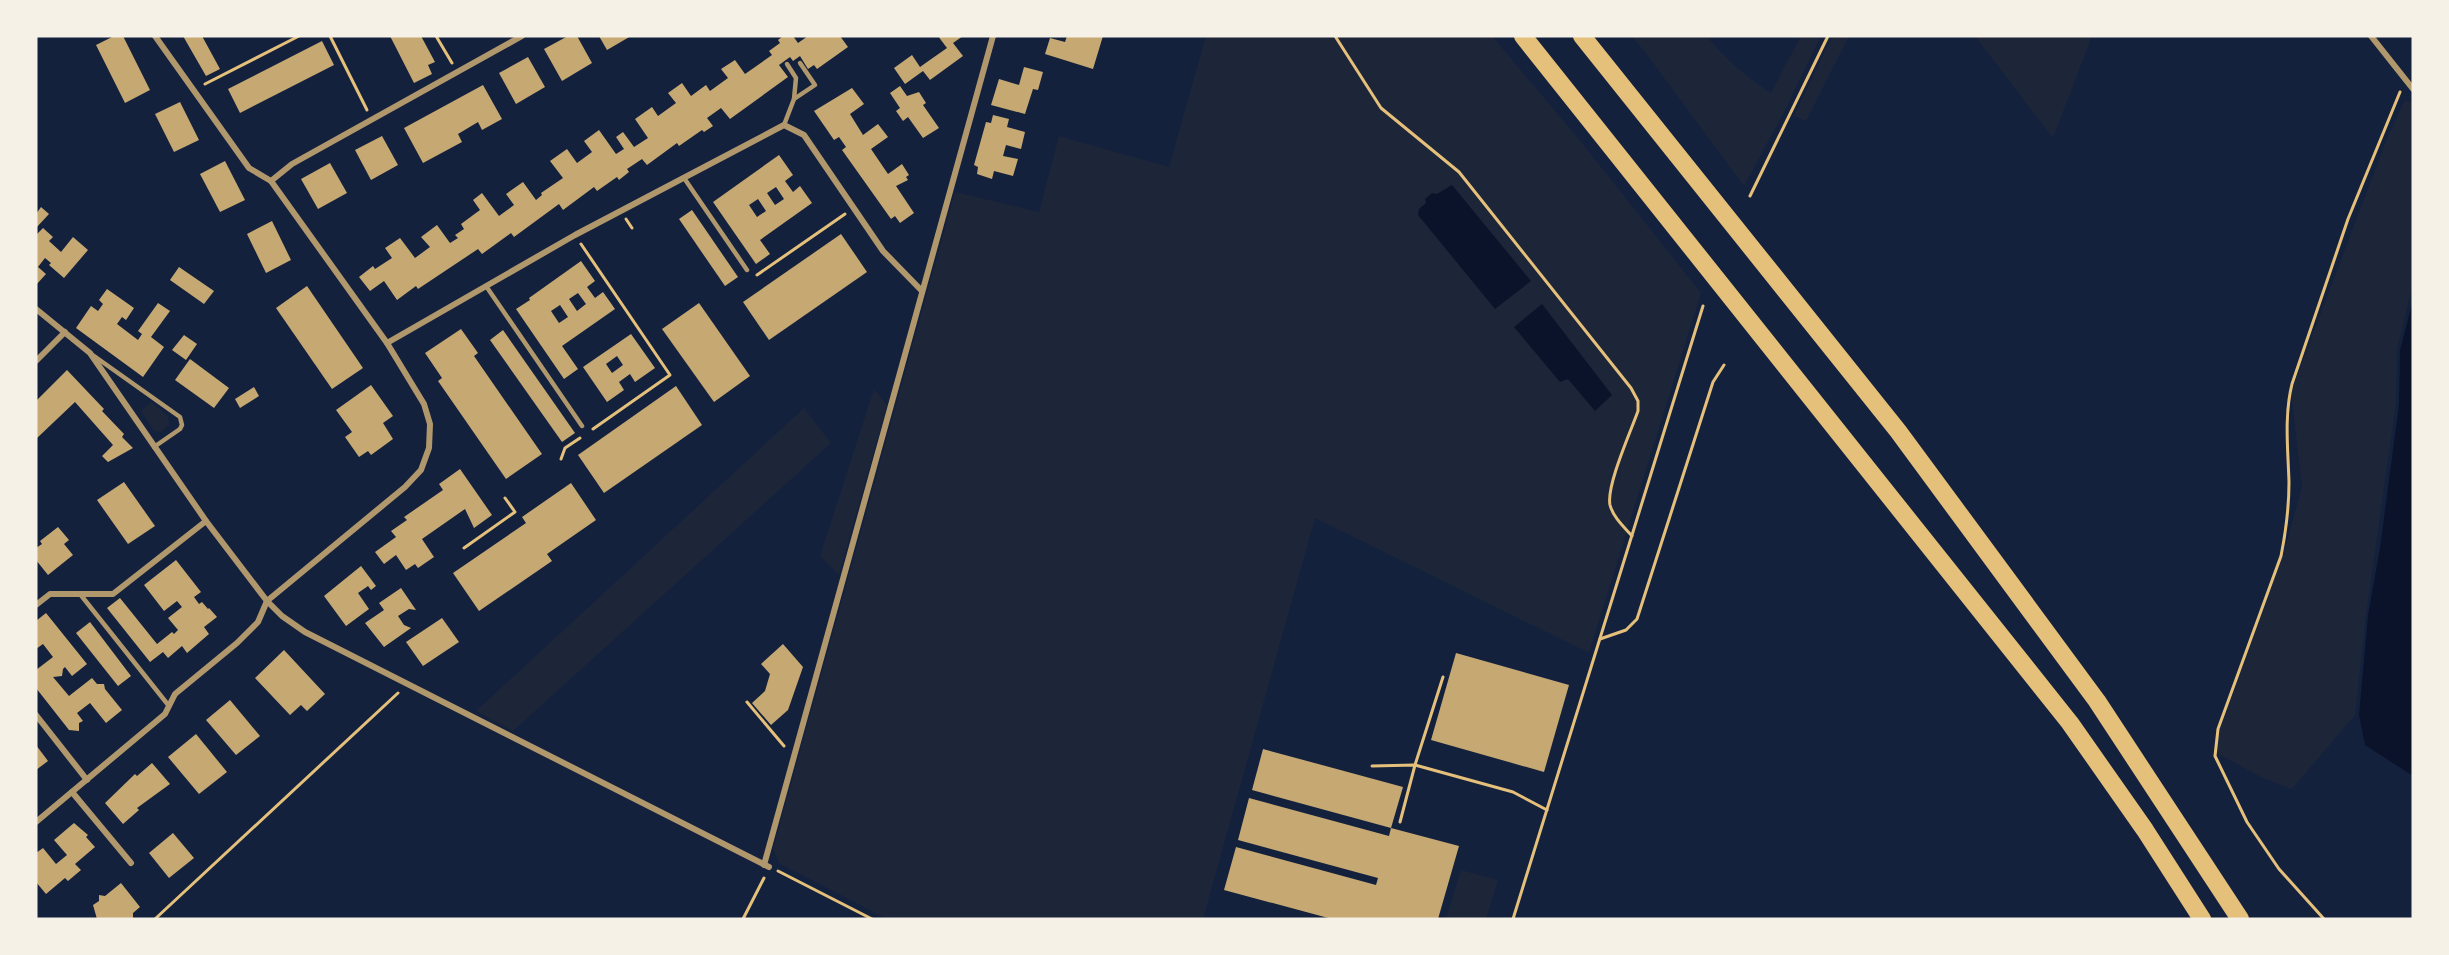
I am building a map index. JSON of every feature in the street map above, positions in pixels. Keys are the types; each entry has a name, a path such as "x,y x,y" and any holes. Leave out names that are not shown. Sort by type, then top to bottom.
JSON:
{"highway":[{"path":"1523,36 2070,723 2145,830 2202,919"},
{"path":"1582,36 1898,431 2097,701 2240,919"}],"street":[{"path":"36,822 165,714 175,694 237,644 258,622 267,601 405,487 421,470 429,448 430,424 424,404 387,343 271,181 249,168 155,36"},
{"path":"271,181 292,164 522,36"},
{"path":"36,309 90,353 206,521 267,601 282,616 305,632 407,685 767,866 796,752 993,36"},
{"path":"2371,36 2413,88"},
{"path":"387,343 575,235 784,125 804,135 883,251 922,291"},
{"path":"36,361 65,332"},
{"path":"36,605 50,594 112,594 206,521"},
{"path":"36,715 87,780"},
{"path":"72,792 131,863"}],"lane":[{"path":"794,99 815,85 800,63"},
{"path":"784,125 794,99 796,78 787,64"},
{"path":"684,178 747,270"},
{"path":"486,286 582,426"},
{"path":"90,353 180,417 182,425 180,429 154,447"},
{"path":"80,594 169,706"}],"path":[{"path":"192,90 299,36"},
{"path":"330,36 372,119"},
{"path":"436,36 457,73"},
{"path":"1335,36 1382,108 1459,172 1631,388 1638,401 1638,411 1611,488 1610,505 1618,520 1632,536"},
{"path":"1750,196 1828,36"},
{"path":"2324,919 2262,847 2223,776 2214,752 2218,729 2281,556 2285,538 2289,484 2289,400 2292,384 2348,219 2406,79"},
{"path":"747,270 751,276 757,275 854,208"},
{"path":"561,459 565,448 670,375 575,235"},
{"path":"1513,919 1703,306"},
{"path":"1600,639 1626,630 1637,619 1713,382 1724,365"},
{"path":"464,548 515,512 505,498"},
{"path":"1400,822 1415,765 1443,677"},
{"path":"155,919 407,685"},
{"path":"747,702 787,750 796,752"},
{"path":"1372,766 1415,765 1513,792 1547,810"},
{"path":"743,919 767,866 872,919"}],"shaded area":[{"path":"1206,36 1492,36 1582,143 1701,293 1589,653 1315,518 1203,919 887,919 779,863 773,849 955,192 1039,212 1059,136 1169,167"},
{"path":"1631,36 1707,36 1736,67 1771,93 1801,36 1821,36 1744,186"},
{"path":"1832,36 1849,36 1806,121 1794,116"},
{"path":"1975,36 2092,36 2053,138"},
{"path":"2405,100 2413,103 2413,284 2397,349 2396,403 2366,615 2355,715 2292,789 2261,777 2215,752 2220,730 2283,556 2302,487 2291,392 2388,136"},
{"path":"1452,185 1531,281 1495,309 1418,215 1419,209 1426,203 1425,199 1432,193 1437,194"},
{"path":"2413,300 2413,776 2365,745 2359,715 2368,615 2380,548 2399,404 2400,350"},
{"path":"1542,304 1612,395 1595,411 1568,379 1560,382 1514,327"},
{"path":"874,389 887,405 839,575 820,556"},
{"path":"151,402 168,416 169,425 161,432 154,431 141,411"},
{"path":"804,408 831,443 513,731 476,711"},
{"path":"1461,870 1498,880 1486,919 1446,919"}],"building":[{"path":"114,36 123,36 150,90 125,103 96,45"},
{"path":"183,36 202,36 220,69 206,76"},
{"path":"390,36 421,36 435,62 428,65 432,74 414,83"},
{"path":"568,36 577,36 592,63 562,81 544,49"},
{"path":"599,36 631,36 607,50"},
{"path":"783,36 793,36 798,43 808,36 840,36 848,47 817,69 814,65 808,69 800,56 793,61 790,57 779,65 788,77 730,119 721,108 707,118 713,126 704,132 702,130 679,146 677,143 647,165 642,159 627,169 629,172 619,180 617,177 597,191 594,187 563,210 559,204 514,237 511,233 482,254 478,249 418,289 416,286 397,300 384,281 370,291 359,277 373,266 375,269 392,258 385,248 400,238 415,258 430,247 421,237 437,225 450,243 458,238 455,235 464,229 461,224 480,210 473,200 482,193 499,216 514,205 506,194 523,182 536,200 542,195 541,193 563,178 550,161 567,149 577,163 592,152 584,141 599,130 616,154 624,149 616,137 623,132 634,147 648,138 635,119 652,107 658,116 676,103 668,93 682,83 691,96 706,85 710,91 728,78 721,69 735,60 745,74 772,55 769,51 780,43 778,40"},
{"path":"938,36 963,36 953,43 963,56 930,80 923,71 905,84 894,68 912,55 920,67 947,48"},
{"path":"1067,36 1103,36 1093,69 1045,54 1050,38 1065,42"},
{"path":"322,41 334,65 240,113 228,89"},
{"path":"528,57 545,87 516,104 499,73"},
{"path":"1024,67 1043,72 1038,90 1033,89 1025,114 991,105 999,79 1019,85"},
{"path":"483,85 502,119 482,130 478,122 458,134 462,142 423,163 404,128"},
{"path":"900,86 907,96 919,92 926,103 923,105 939,128 923,138 908,117 903,121 896,111 900,108 890,93"},
{"path":"852,88 864,104 850,114 863,135 878,124 888,137 871,149 888,174 902,164 909,175 906,177 908,180 896,186 914,213 900,223 895,216 891,219 842,150 846,147 839,137 834,140 814,111"},
{"path":"180,102 199,140 174,152 155,114"},
{"path":"993,115 1009,119 1007,127 1025,132 1021,149 1006,145 1003,156 1018,159 1013,176 994,171 992,179 977,174 978,167 974,165 986,122 991,123"},
{"path":"382,136 398,165 371,180 355,150"},
{"path":"779,155 793,175 785,181 793,192 800,186 812,203 760,240 770,254 756,264 713,202","holes":["776,187 784,199 775,205 767,193","758,199 766,211 757,217 749,205"]},
{"path":"225,161 245,200 220,212 200,174"},
{"path":"330,163 347,193 318,209 301,179"},
{"path":"41,207 49,214 36,228 36,214"},
{"path":"692,210 738,277 725,286 679,219"},
{"path":"272,221 291,260 266,273 247,234"},
{"path":"43,228 53,237 49,241 61,252 73,237 88,250 64,278 49,265 51,263 45,258 38,267 46,274 36,285 36,233"},
{"path":"841,234 867,272 769,340 743,302"},
{"path":"581,261 595,281 587,287 595,298 603,292 615,309 562,346 578,369 564,379 516,309 530,300 529,298","holes":["578,293 586,304 577,311 569,299","560,305 568,317 559,323 551,311"]},
{"path":"179,267 214,291 204,304 170,280"},
{"path":"307,286 363,368 332,389 276,308"},
{"path":"107,289 134,308 126,320 122,317 117,324 138,340 142,334 138,331 158,303 170,311 151,337 164,347 143,377 76,328 91,306 98,311 103,304 99,300"},
{"path":"699,303 750,376 714,402 662,329"},
{"path":"461,329 478,353 474,356 542,454 506,479 438,381 442,378 425,353"},
{"path":"503,330 575,433 562,442 490,340"},
{"path":"631,334 655,368 635,382 630,374 619,382 624,390 607,402 583,367","holes":["617,356 623,365 612,373 606,364"]},
{"path":"184,335 197,344 186,360 172,350"},
{"path":"190,359 229,388 214,408 175,380"},
{"path":"67,370 104,409 102,411 124,434 122,437 133,448 108,462 102,456 113,445 75,402 36,439 36,401"},
{"path":"371,385 393,416 383,423 393,439 371,455 368,451 359,457 345,437 352,432 336,410"},
{"path":"676,386 702,425 604,493 578,455"},
{"path":"254,387 259,396 240,408 235,399"},
{"path":"460,469 492,515 474,528 465,509 422,539 434,557 418,568 415,564 406,570 396,555 384,564 375,552 396,537 391,531 407,520 404,517 443,490 439,484"},
{"path":"124,482 155,526 128,544 97,500"},
{"path":"571,483 596,520 547,554 552,561 479,611 453,573 526,523 522,517"},
{"path":"58,527 69,540 64,544 73,555 48,575 36,560 36,548 42,544 40,541"},
{"path":"176,560 201,592 194,597 199,604 202,602 217,617 204,627 209,634 187,653 182,646 168,658 163,652 150,662 107,608 120,598 157,644 172,632 174,634 178,630 168,618 182,607 177,601 164,611 144,585"},
{"path":"361,566 376,586 371,590 368,586 358,593 369,609 346,626 324,596"},
{"path":"401,588 416,610 409,609 398,616 404,625 411,628 384,647 365,623 384,610 379,603"},
{"path":"46,613 87,664 72,676 65,667 62,676 53,677 69,696 92,678 97,684 104,684 105,689 122,710 106,723 90,703 77,713 83,721 79,723 79,731 69,730 36,688 36,670 53,657 43,644 36,649 36,621"},
{"path":"442,618 459,642 423,666 406,642"},
{"path":"90,622 131,676 118,686 76,633"},
{"path":"783,644 803,667 788,710 771,725 752,703 765,691 770,674 761,664"},
{"path":"284,650 325,694 307,711 301,705 290,715 255,678"},
{"path":"1456,653 1569,685 1544,772 1431,740"},
{"path":"230,700 260,736 236,755 206,720"},
{"path":"196,734 227,772 199,794 168,757"},
{"path":"36,745 48,761 36,770"},
{"path":"1263,749 1403,787 1391,828 1252,790"},
{"path":"152,763 170,784 137,808 139,810 123,824 105,803 135,774 137,776"},
{"path":"1249,798 1389,836 1391,828 1459,846 1438,919 1332,919 1224,890 1236,847 1376,885 1378,878 1238,840"},
{"path":"74,823 88,835 86,837 95,847 75,864 81,870 68,881 65,878 46,894 36,882 36,853 43,848 56,864 67,855 54,840"},
{"path":"173,833 194,858 169,878 149,853"},
{"path":"121,883 140,907 133,913 133,919 97,919 93,905 99,901 99,895 105,896"}]}
